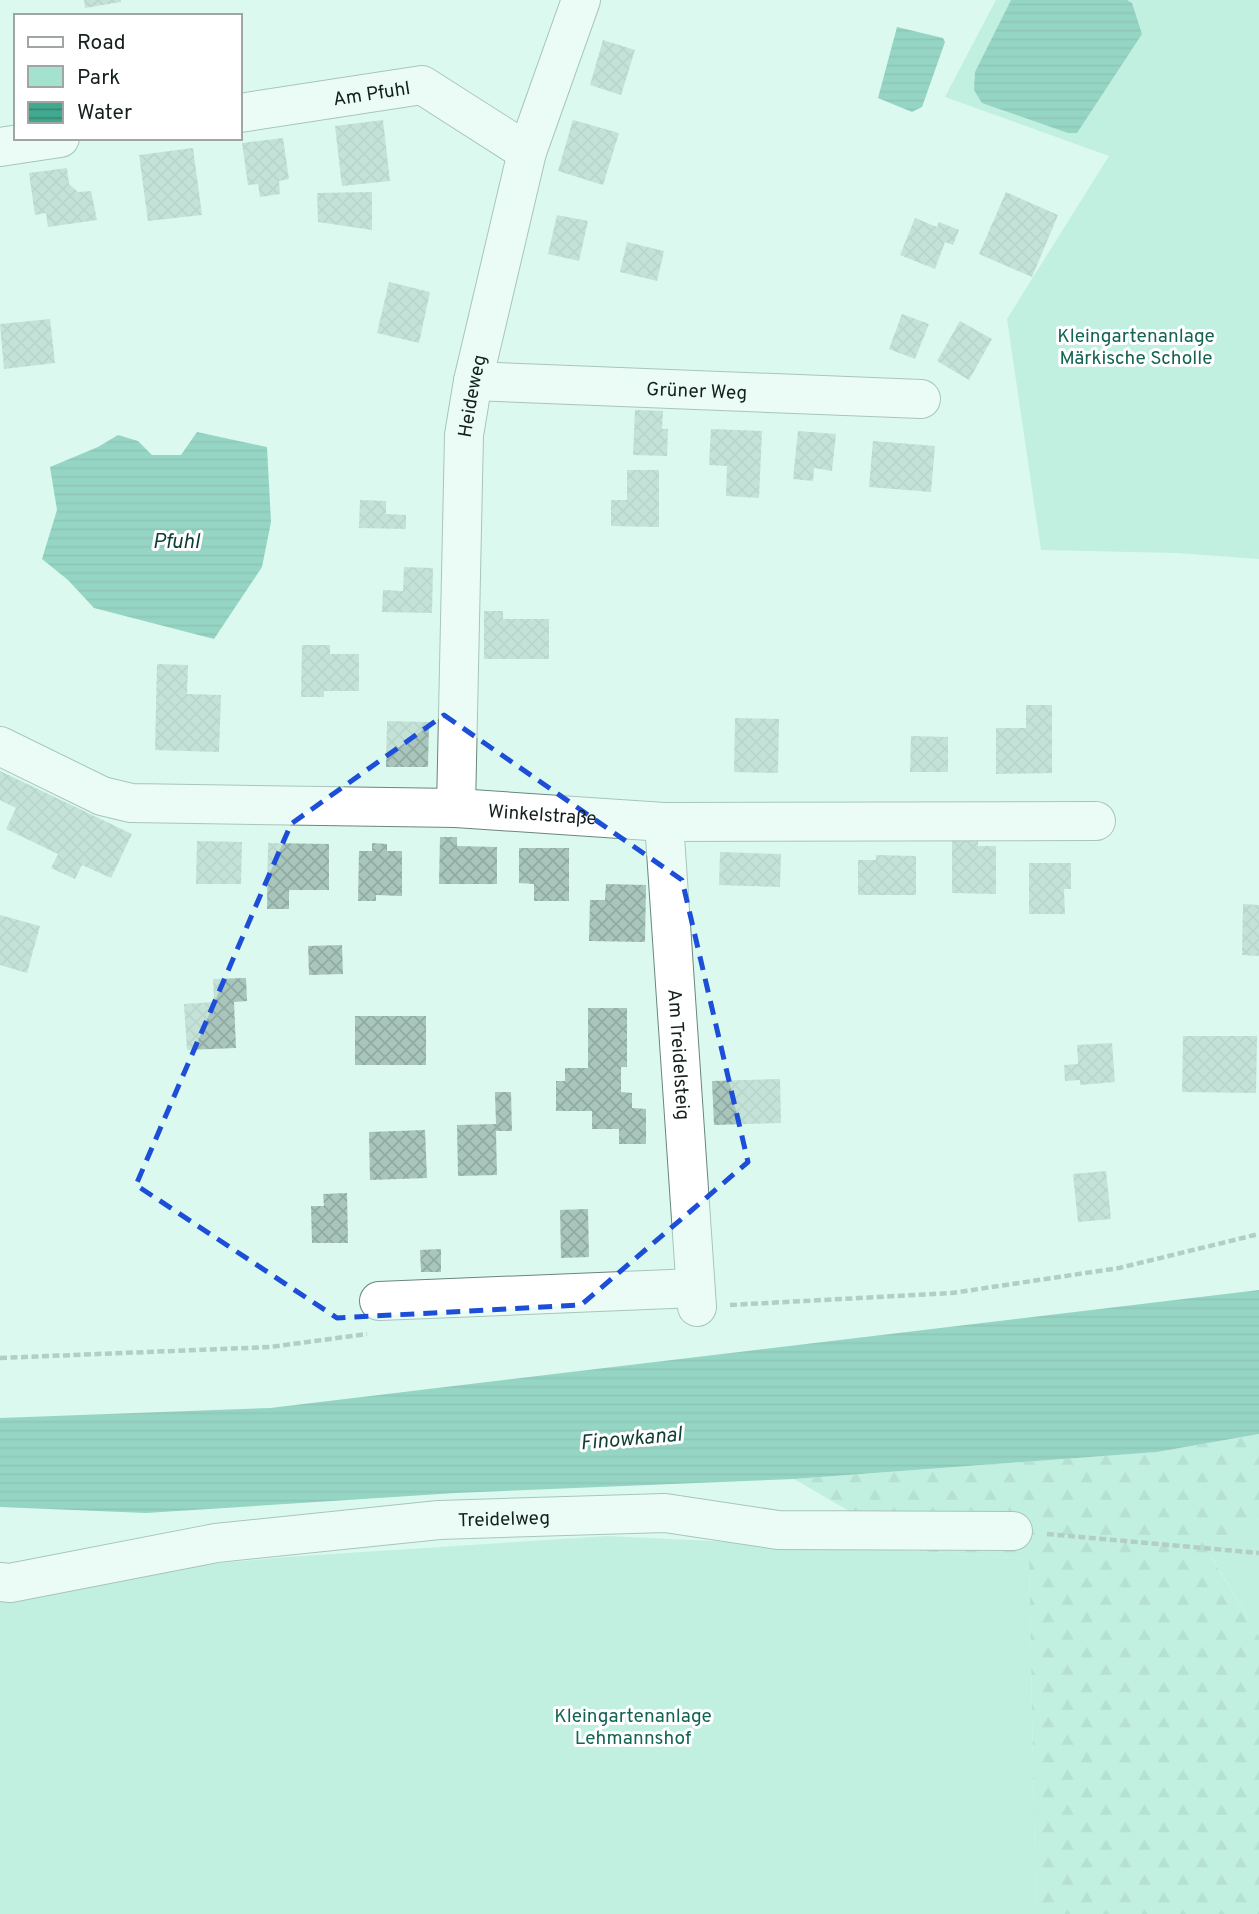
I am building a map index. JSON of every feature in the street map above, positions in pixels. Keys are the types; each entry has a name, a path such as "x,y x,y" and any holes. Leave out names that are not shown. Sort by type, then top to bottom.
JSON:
{"street":[{"name":"Heideweg","path":"456,808 464,435 473,381 527,152 581,0"},
{"name":"Am Pfuhl","path":"242,113 422,85 527,152"},
{"path":"0,147 47,140"},
{"name":"Grüner Weg","path":"473,381 921,399"},
{"name":"Winkelstraße","path":"0,746 102,796 131,803 456,808 664,822 1096,821"},
{"name":"Am Treidelsteig","path":"379,1301 696,1297 664,822"},
{"name":"Treidelweg","path":"0,1582 10,1583 216,1544 439,1520 666,1513 778,1530 1013,1531"}],"path":[{"path":"1013,1531 1259,1553"}],"highlighted area":[{"path":"444,715 682,880 748,1162 581,1305 337,1318 136,1185 291,824"}],"green space":[{"name":"Kleingartenanlage Märkische Scholle","path":"996,0 1259,0 1259,559 1177,553 1041,550 1007,319 1109,156 945,97"},
{"path":"1259,1434 1259,1519 1210,1555 1259,1636 1259,1914 1036,1914 1029,1559 918,1551 794,1479 1157,1452"},
{"path":"1259,1519 1259,1636 1210,1554"},
{"name":"Kleingartenanlage Lehmannshof","path":"608,1536 1029,1559 1036,1914 0,1914 0,1582 286,1557"}],"water":[{"path":"1011,0 1127,0 1132,3 1142,34 1077,133 1068,133 982,103 974,90 975,72"},
{"path":"897,27 943,38 945,42 922,107 912,112 878,98"},
{"name":"Pfuhl","path":"197,432 267,447 271,522 262,567 214,639 94,608 68,580 42,559 57,510 50,467 98,447 118,435 138,441 152,455 181,455"},
{"name":"Finowkanal","path":"1259,1290 1259,1434 1157,1452 794,1479 456,1493 146,1513 0,1507 0,1418 270,1408"}],"building":[{"path":"84,0 121,0 121,2 85,8"},
{"path":"603,40 635,50 621,95 590,85"},
{"path":"383,120 390,181 342,186 335,126"},
{"path":"573,120 619,133 603,185 558,171"},
{"path":"283,138 289,179 279,181 280,194 260,197 258,184 248,185 242,143"},
{"path":"193,148 202,215 148,221 139,155"},
{"path":"67,168 69,184 78,192 91,191 97,220 48,227 46,213 35,215 29,173"},
{"path":"372,192 372,230 318,222 317,193"},
{"path":"1006,192 1058,215 1032,277 979,254"},
{"path":"557,215 588,221 579,261 548,254"},
{"path":"915,218 937,227 939,222 959,230 953,245 945,242 935,269 900,255"},
{"path":"627,242 664,251 657,281 620,272"},
{"path":"389,282 430,292 419,343 377,333"},
{"path":"902,314 929,324 915,359 889,349"},
{"path":"50,319 55,363 4,369 0,324"},
{"path":"960,321 992,339 969,380 937,361"},
{"path":"635,410 663,411 662,429 668,429 667,456 633,455"},
{"path":"711,429 762,431 759,498 726,496 727,466 709,465"},
{"path":"798,431 836,434 832,471 814,468 813,481 793,479"},
{"path":"873,441 935,446 931,492 869,487"},
{"path":"627,470 659,470 659,527 611,526 611,500 627,500"},
{"path":"360,500 386,501 386,514 406,515 406,529 359,528"},
{"path":"404,567 433,568 432,613 382,612 383,590 403,591"},
{"path":"484,611 503,611 503,619 549,619 549,659 484,659"},
{"path":"302,645 330,645 330,654 359,654 359,691 324,691 324,697 301,697"},
{"path":"157,664 188,665 187,694 221,695 219,752 155,750"},
{"path":"1026,705 1052,705 1052,773 996,774 996,728 1026,728"},
{"path":"735,718 779,719 778,773 734,772"},
{"path":"387,721 429,722 428,767 386,767"},
{"path":"911,736 948,737 948,772 910,772"},
{"path":"0,771 132,834 111,878 82,865 75,879 51,868 58,854 6,829 16,808 0,800"},
{"path":"440,837 457,837 457,846 497,847 497,884 439,884"},
{"path":"952,840 978,840 978,846 996,846 996,894 952,893"},
{"path":"197,841 242,842 241,884 196,884"},
{"path":"268,843 329,844 329,890 289,890 289,909 267,909"},
{"path":"372,843 387,844 387,851 402,851 402,896 376,895 376,901 358,901 359,851 372,851"},
{"path":"519,848 569,848 569,901 534,901 534,884 519,883"},
{"path":"720,852 781,854 780,887 719,885"},
{"path":"876,855 916,856 916,895 858,895 858,860 876,860"},
{"path":"1029,863 1071,863 1071,889 1064,889 1065,914 1029,914"},
{"path":"606,884 646,885 645,942 589,941 590,900 605,900"},
{"path":"1243,904 1259,905 1259,956 1242,955"},
{"path":"0,915 40,926 27,973 0,965"},
{"path":"342,945 343,974 309,975 308,946"},
{"path":"246,978 247,1001 234,1002 236,1048 187,1050 184,1004 214,1002 213,979"},
{"path":"588,1008 627,1008 627,1067 621,1067 621,1092 632,1093 632,1108 646,1109 646,1144 619,1144 619,1129 592,1129 592,1111 556,1111 556,1081 565,1081 565,1068 588,1068"},
{"path":"355,1016 426,1016 426,1065 355,1065"},
{"path":"1183,1036 1257,1036 1256,1093 1182,1092"},
{"path":"1112,1043 1115,1082 1080,1085 1080,1080 1065,1081 1064,1065 1078,1064 1077,1045"},
{"path":"780,1079 781,1123 714,1125 712,1081"},
{"path":"495,1092 511,1092 512,1131 496,1131 497,1175 458,1176 457,1125 496,1124"},
{"path":"425,1130 427,1178 370,1180 369,1132"},
{"path":"1106,1171 1111,1219 1078,1222 1073,1174"},
{"path":"347,1193 348,1243 312,1243 311,1206 324,1206 323,1194"},
{"path":"588,1209 589,1257 561,1258 560,1210"},
{"path":"441,1249 441,1272 421,1272 420,1250"}]}
